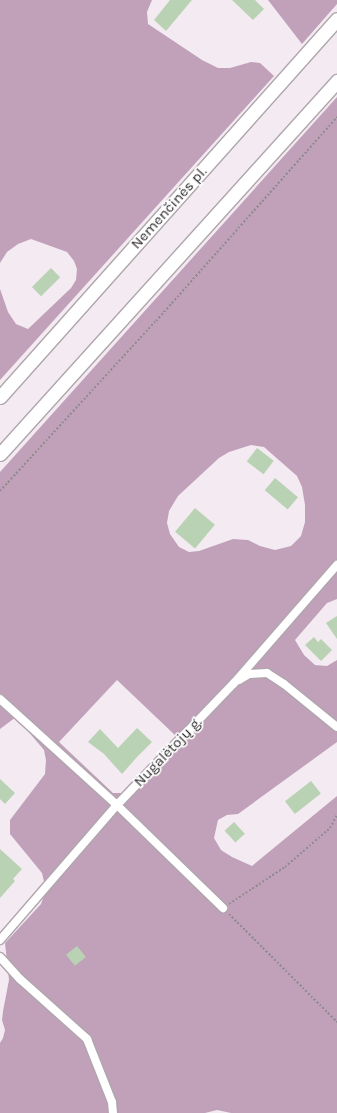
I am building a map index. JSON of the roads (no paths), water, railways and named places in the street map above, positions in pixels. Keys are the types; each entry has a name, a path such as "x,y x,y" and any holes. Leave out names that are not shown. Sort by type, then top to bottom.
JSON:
{"main road":[{"name":"Nemenčinės pl.","path":"0,397 337,19"},
{"path":"0,454 337,81"}],"street":[{"name":"Nugalėtojų g.","path":"0,940 117,805 234,683 337,565"},
{"path":"234,683 249,674 267,673 284,684 337,727"},
{"path":"0,699 117,805 223,908"},
{"path":"0,957 20,979 87,1039 112,1102 113,1113"}]}
